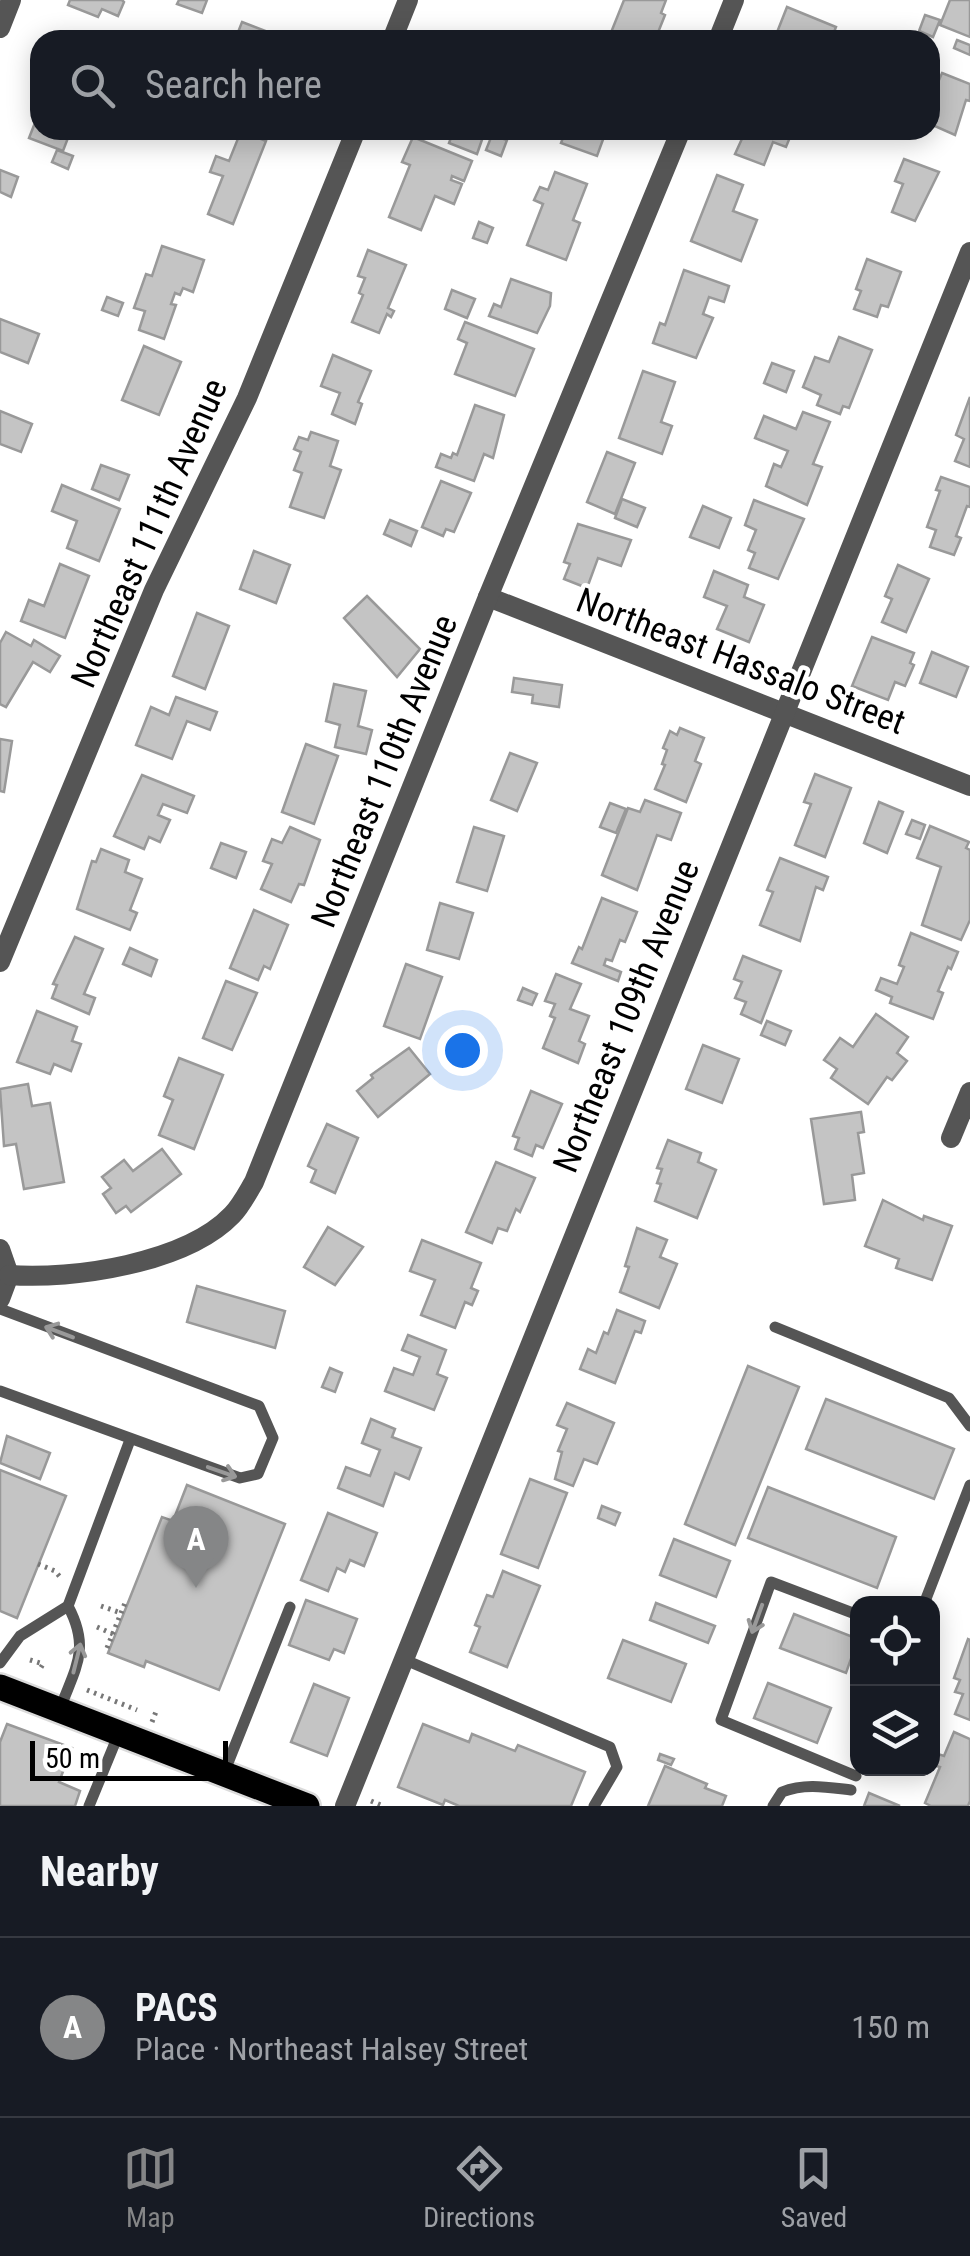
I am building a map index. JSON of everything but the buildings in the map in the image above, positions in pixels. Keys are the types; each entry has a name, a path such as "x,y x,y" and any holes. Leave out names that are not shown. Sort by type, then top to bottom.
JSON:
{"main road":[{"path":"0,1686 306,1806"}],"street":[{"path":"0,28 11,0"},
{"path":"396,30 408,0"},
{"path":"722,30 734,0"},
{"name":"Northeast 111th Avenue","path":"0,962 154,590 247,398 352,140"},
{"name":"Northeast 110th Avenue","path":"10,1274 53,1276 151,1258 198,1240 233,1214 254,1182 488,597 677,140"},
{"name":"Northeast 109th Avenue","path":"345,1806 970,252"},
{"name":"Northeast Hassalo Street","path":"488,597 970,786"},
{"path":"952,1138 970,1092"},
{"path":"0,1249 10,1274 0,1299"}],"lane":[{"path":"0,1310 259,1406 273,1438 258,1474 240,1478 0,1391"},
{"path":"776,1328 949,1398 970,1426"},
{"path":"0,1663 20,1636 68,1606 130,1440"},
{"path":"927,1596 970,1486"},
{"path":"850,1611 771,1582 721,1720 850,1769"},
{"path":"60,1709 82,1644 68,1606"},
{"path":"224,1774 290,1608"},
{"path":"402,1659 610,1747 617,1767 594,1806"},
{"path":"89,1806 119,1732"},
{"path":"844,1806 856,1776"},
{"path":"773,1806 782,1792 794,1787 814,1785 851,1790"}],"path":[{"path":"107,1648 125,1603"},
{"path":"101,1606 121,1613"},
{"path":"30,1660 43,1664 40,1669"},
{"path":"82,1688 132,1708"},
{"path":"371,1802 383,1806"}],"place":[{"name":"PACS","path":"196,1588"}]}
